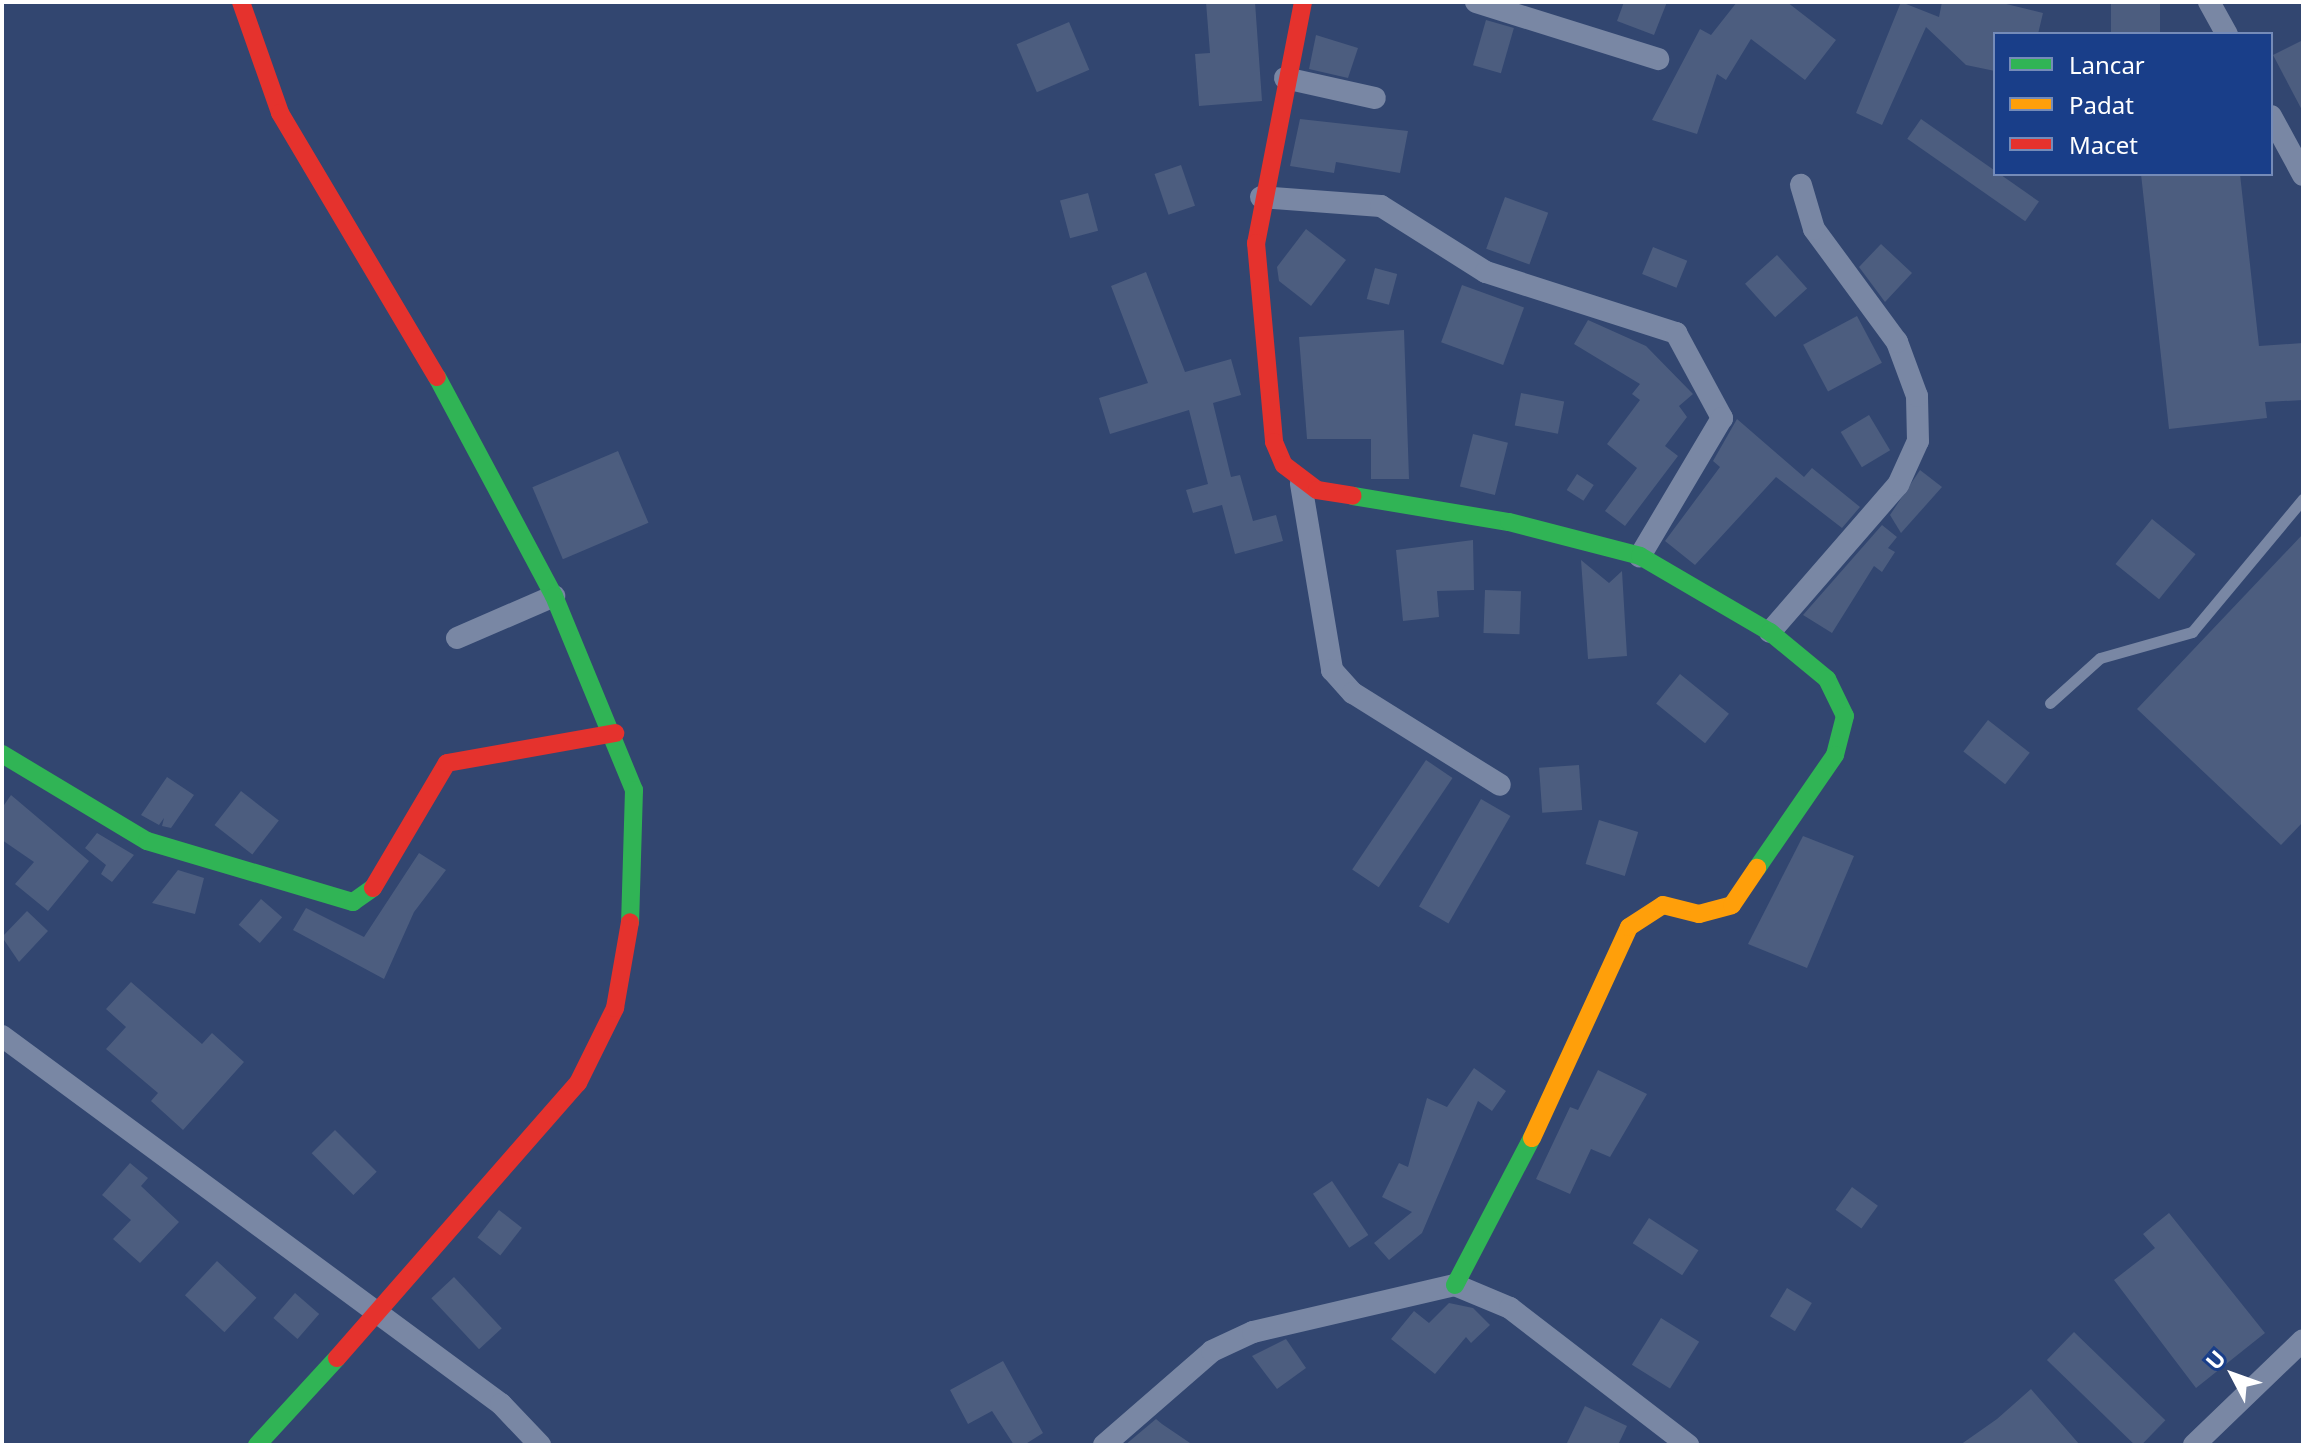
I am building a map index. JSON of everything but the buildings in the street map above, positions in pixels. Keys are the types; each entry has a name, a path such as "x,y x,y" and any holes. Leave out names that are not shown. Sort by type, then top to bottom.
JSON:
{"street":[{"path":"241,2 280,113 463,422 554,596 615,733 634,790 635,897 615,1008 556,1115 380,1314 257,1445"},
{"path":"1303,2 1261,197 1256,243 1274,442 1301,484 1332,670 1353,693 1500,785"},
{"path":"1476,2 1658,59"},
{"path":"2209,2 2226,32"},
{"path":"1285,78 1375,98"},
{"path":"2273,120 2303,175"},
{"path":"1770,632 1898,485 1918,441 1917,396 1897,342 1814,229 1801,185"},
{"path":"1261,197 1381,206 1486,272 1676,333 1722,418 1640,556"},
{"path":"1301,484 1509,522 1640,556 1770,632 1841,698 1844,735 1835,755 1732,905 1699,914 1663,905 1629,927 1581,1045 1455,1285"},
{"path":"457,638 554,596"},
{"path":"2,755 147,841 353,902 373,888 447,763 615,733"},
{"path":"2,1036 501,1404 540,1445"},
{"path":"1104,1445 1212,1351 1253,1332 1455,1285 1510,1308 1688,1445"},
{"path":"2194,1445 2303,1340"}],"lane":[{"path":"2050,703 2100,658 2192,632 2303,499"}],"traffic: fast":[{"path":"437,377 554,596 634,790 630,922"},
{"path":"1353,496 1509,522 1640,556 1770,632 1827,679 1845,716 1835,755 1757,868"},
{"path":"2,754 147,841 353,902 373,888"},
{"path":"1455,1285 1532,1138"},
{"path":"257,1445 337,1358"}],"traffic: slow":[{"path":"1532,1138 1629,927 1663,905 1699,914 1732,905 1757,868"}],"traffic: jam":[{"path":"241,2 280,113 437,377"},
{"path":"1303,2 1256,243 1274,442 1284,465 1317,490 1353,496"},
{"path":"373,888 447,763 615,733"},
{"path":"337,1358 578,1083 615,1008 630,922"}]}
